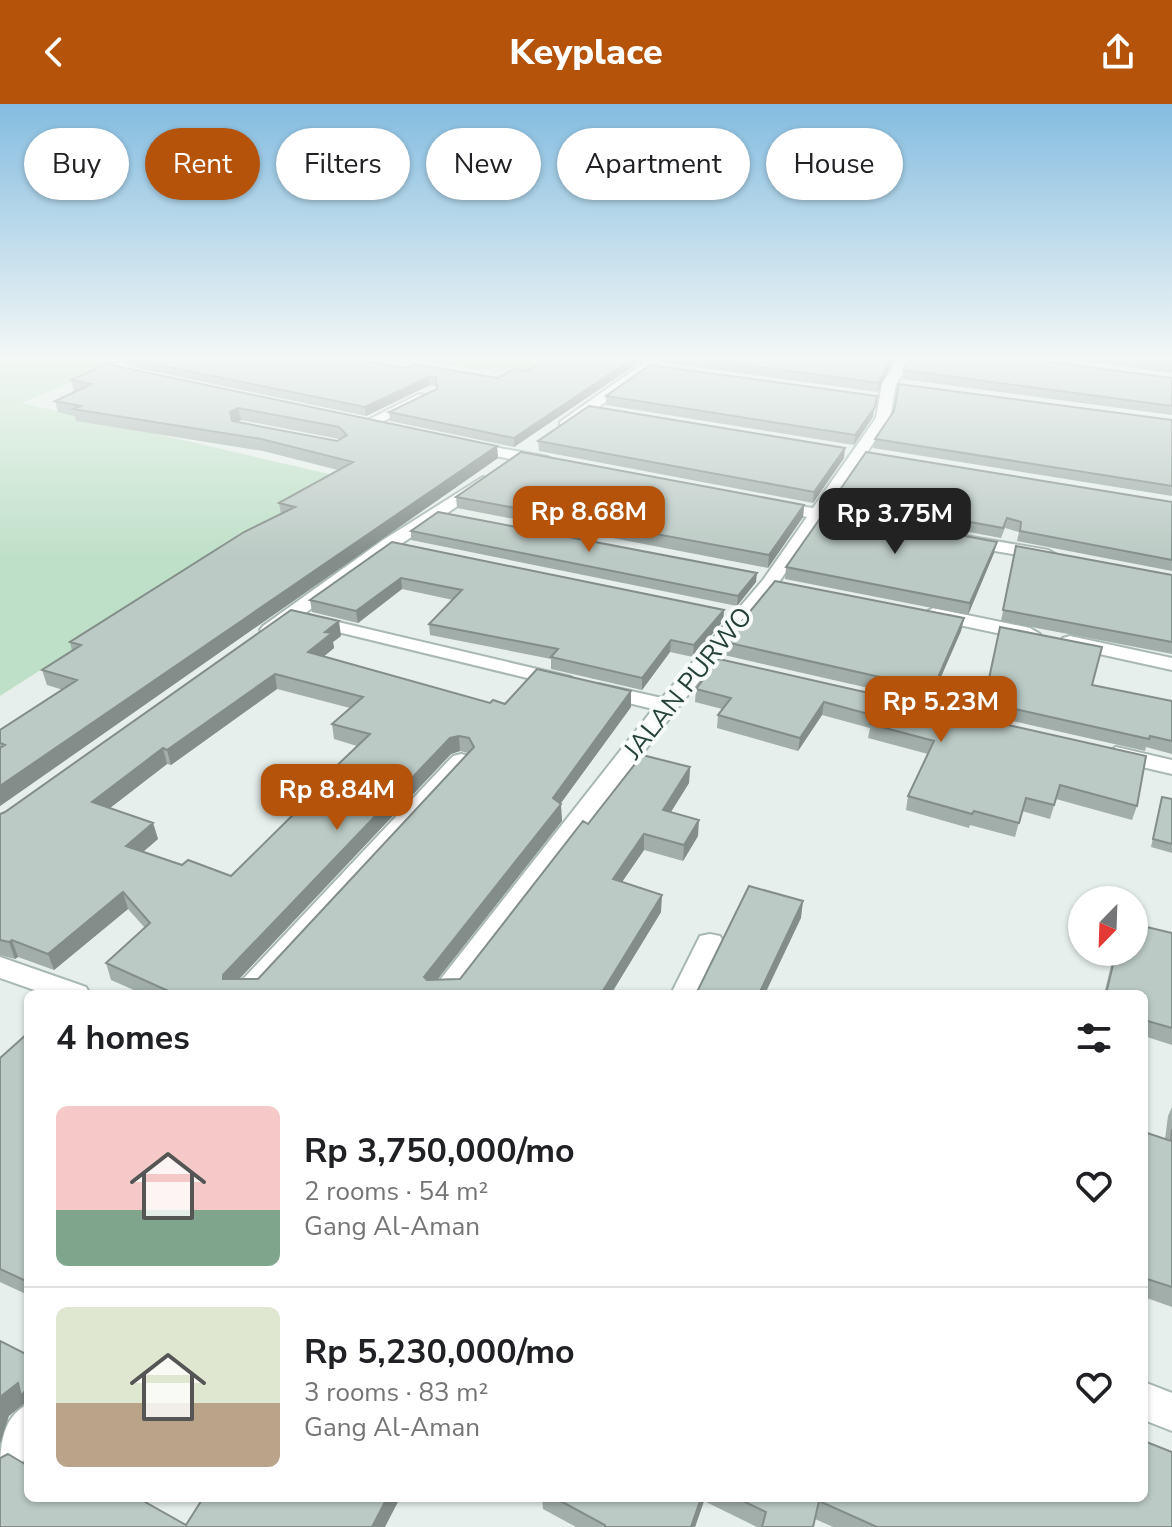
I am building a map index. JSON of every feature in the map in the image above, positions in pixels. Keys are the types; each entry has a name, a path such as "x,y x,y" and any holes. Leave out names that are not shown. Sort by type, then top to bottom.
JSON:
{"street":[{"path":"374,423 400,430"},
{"path":"254,641 566,423"},
{"name":"JALAN PURWO","path":"446,990 667,706 714,662 734,614 771,580 880,423"},
{"path":"453,443 568,465"},
{"path":"754,502 878,525"},
{"path":"438,513 468,518"},
{"path":"956,539 1064,558"},
{"path":"389,544 420,550"},
{"path":"912,610 1172,664"},
{"path":"291,615 667,706"},
{"path":"1094,749 1172,767"},
{"path":"247,990 461,761"},
{"path":"687,990 710,943"},
{"path":"0,967 65,990"},
{"path":"1148,1403 1172,1412"},
{"path":"0,1461 24,1428"}],"green space":[{"path":"0,423 110,423 342,477 0,696"}],"building":[{"path":"163,423 245,423 337,441 347,435 339,427 320,423 389,423 497,446 0,786 0,748 5,745 0,743 0,730 77,680 42,670 81,645 70,642 244,532 295,507 279,503 353,462 261,439"},
{"path":"444,423 536,423 514,438"},
{"path":"564,423 695,423 845,448 814,492 538,441"},
{"path":"781,423 863,423 855,435"},
{"path":"886,423 1172,423 1172,486 875,439"},
{"path":"521,452 804,505 769,555 456,497"},
{"path":"866,452 1172,502 1172,560 1020,531 1021,522 1007,518 1003,528 835,497"},
{"path":"826,510 997,542 970,603 786,567"},
{"path":"438,512 757,573 738,596 411,531"},
{"path":"392,542 724,610 694,645 671,640 642,678 551,657 558,649 429,624 462,590 401,578 356,611 310,600"},
{"path":"1016,546 1172,575 1172,642 1003,610"},
{"path":"775,581 964,618 933,689 725,642"},
{"path":"291,610 339,621 325,632 332,633 308,652 490,703 493,700 505,704 537,669 631,691 553,798 561,804 424,977 427,980 460,979 583,821 588,824 642,755 690,767 663,810 699,820 684,845 644,834 613,879 662,895 603,990 166,990 106,963 150,923 123,892 48,954 12,940 0,940 0,814","holes":["275,674 363,697 332,724 370,734 306,795 311,797 231,876 188,860 182,865 126,846 153,823 92,802 163,748 167,750","450,738 469,738 474,747 258,979 223,979 223,975"]},
{"path":"1000,627 1102,647 1092,685 1172,701 1172,741 1150,736 1149,739 984,702"},
{"path":"719,659 926,706 980,722 981,719 1146,756 1137,806 1060,785 1054,805 1026,798 1019,823 908,796 934,741 870,724 876,716 824,702 800,738 718,715 731,698 696,689"},
{"path":"1162,797 1172,799 1172,844 1153,839"},
{"path":"749,886 803,901 761,990 698,990"},
{"path":"1148,927 1172,933 1172,1028 1148,1021 1148,990 1107,990 1113,966 1148,966"},
{"path":"24,1037 24,1280 0,1269 0,1058"},
{"path":"1172,1129 1172,1287 1148,1279 1148,1133 1171,1141"},
{"path":"0,1341 24,1353 24,1392 21,1396 18,1383 0,1397"},
{"path":"1148,1443 1172,1452 1172,1527 877,1527 821,1502 1148,1502"},
{"path":"8,1454 24,1464 24,1502 145,1502 186,1525 200,1502 385,1502 372,1527 0,1527 0,1458"},
{"path":"562,1502 700,1502 691,1527 605,1525"},
{"path":"745,1502 819,1502 813,1527 762,1527 766,1512"}]}
